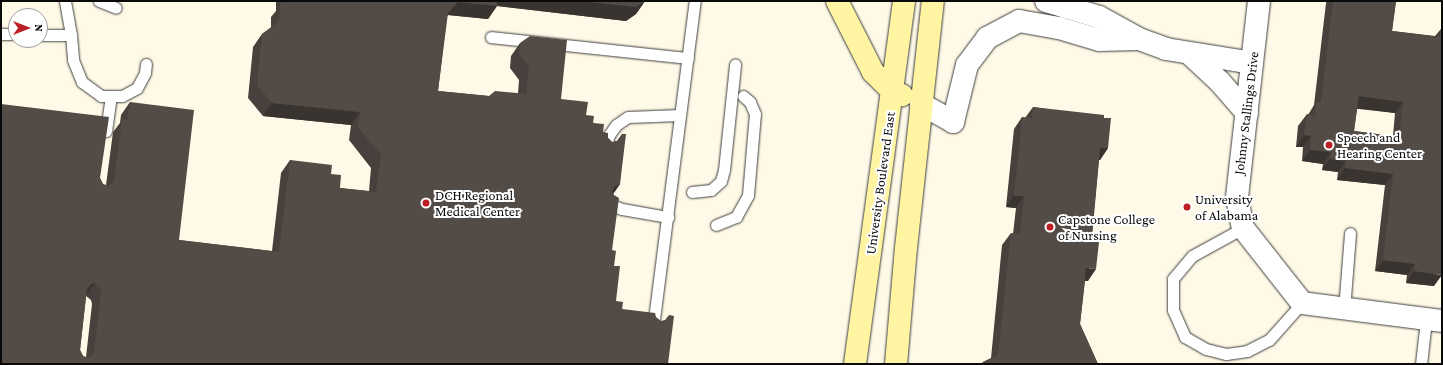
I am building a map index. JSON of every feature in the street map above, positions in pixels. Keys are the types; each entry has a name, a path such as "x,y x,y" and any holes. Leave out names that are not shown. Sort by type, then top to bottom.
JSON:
{"main road":[{"path":"837,1 873,72 892,91 921,104"},
{"name":"University Boulevard East","path":"855,364 904,1"},
{"path":"896,364 906,248 933,1"}],"street":[{"path":"1046,1 1099,17 1139,39 1166,49 1252,63"},
{"name":"Johnny Stallings Drive","path":"1259,1 1237,198 1243,228 1302,304"},
{"path":"921,104 953,122 967,65 987,38 1019,21 1059,28 1099,40 1139,39"},
{"path":"1190,54 1220,82 1247,113"},
{"path":"1302,304 1434,320"}],"lane":[{"path":"65,1 71,35 73,60 82,82 100,96 122,96 137,88 145,73 146,64"},
{"path":"100,1 116,8"},
{"path":"653,327 696,1"},
{"path":"48,34 71,35"},
{"path":"491,37 688,58"},
{"path":"692,192 711,190 721,181 724,170 734,65"},
{"path":"105,140 111,96"},
{"path":"716,226 736,217 748,195 755,114 750,102 743,96"},
{"path":"604,149 609,135 616,125 628,117 680,115"},
{"path":"610,204 622,209 668,217"},
{"path":"1243,228 1192,256 1173,279 1173,310 1185,336 1206,349 1226,354 1247,351 1269,340 1302,304"},
{"path":"1344,310 1350,233"},
{"path":"1421,364 1434,320"}],"building":[{"path":"284,1 497,1 497,6 458,2 448,13 438,91 489,96 495,91 526,94 529,67 519,54 520,43 530,36 567,40 561,99 588,102 586,115 594,116 593,123 604,124 603,132 608,133 608,138 612,142 619,141 622,134 626,134 620,184 615,186 612,191 614,195 619,198 612,250 616,251 614,266 620,266 616,301 623,302 622,309 655,313 656,317 661,321 665,320 669,315 674,316 668,364 1,364 1,104 109,117 100,178 103,184 107,186 113,183 114,180 122,119 127,120 130,102 194,110 179,240 279,252 290,160 332,165 331,174 341,175 340,188 376,192 381,155 358,127 360,112 272,103 257,85 262,34 279,21 280,4","holes":["95,283 100,287 101,291 94,352 93,355 87,358 83,356 80,350 87,289 91,284"]},
{"path":"579,1 645,1 636,7"},
{"name":"Speech and Hearing Center","path":"1333,1 1396,1 1392,31 1440,37 1442,29 1442,275 1414,271 1415,264 1383,260 1393,174 1345,168 1346,161 1330,159 1331,152 1310,150 1311,136 1304,135 1307,114 1315,116 1316,102 1321,102","holes":["1359,96 1403,102 1399,137 1354,131"]},
{"name":"Capstone College of Nursing","path":"1033,107 1104,115 1104,118 1111,118 1108,148 1100,148 1091,242 1099,242 1096,269 1086,268 1080,324 1098,364 983,364 983,362 998,355 1011,233 1020,234 1024,196 1014,196 1022,117 1032,118"}],"place":[{"name":"Speech and Hearing Center","path":"1329,145"},
{"name":"DCH Regional Medical Center","path":"426,203"},
{"name":"University of Alabama","path":"1187,207"},
{"name":"Capstone College of Nursing","path":"1050,227"}]}
